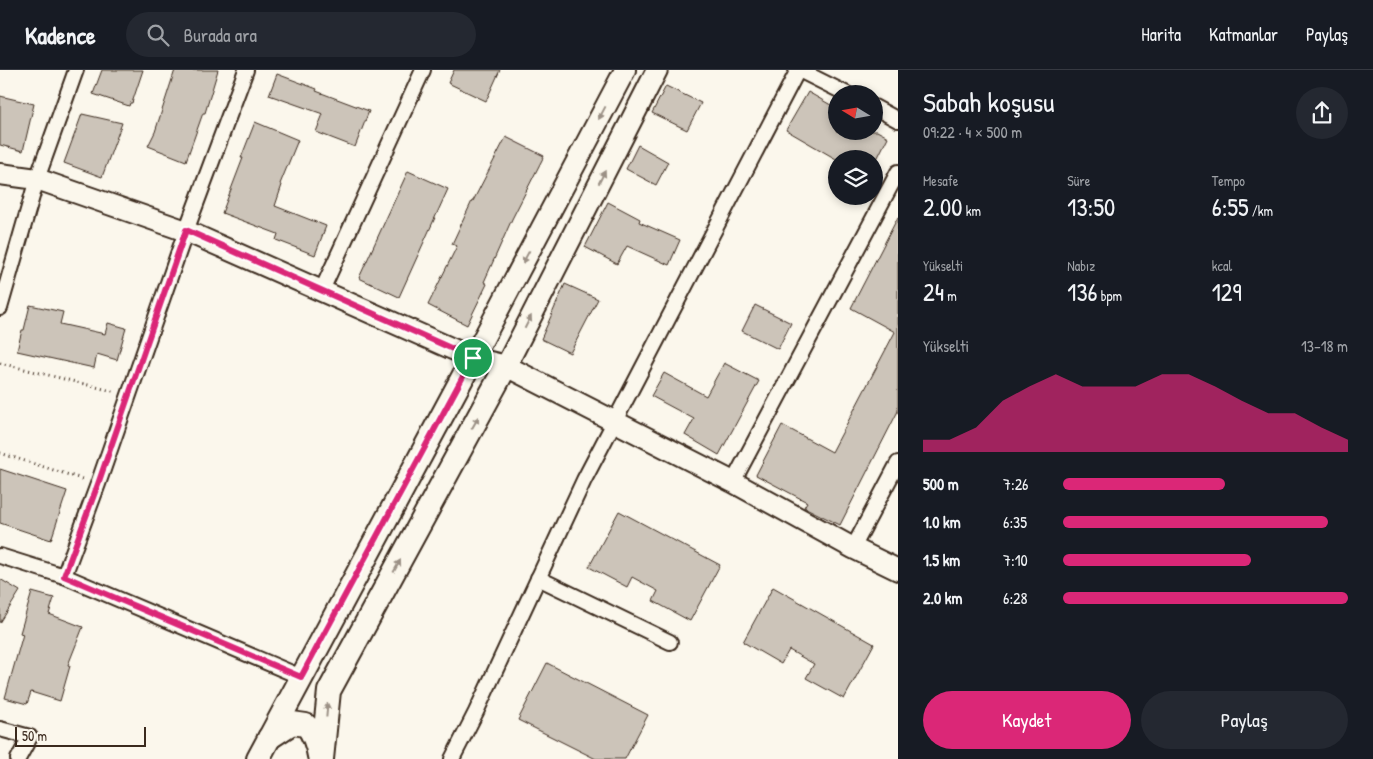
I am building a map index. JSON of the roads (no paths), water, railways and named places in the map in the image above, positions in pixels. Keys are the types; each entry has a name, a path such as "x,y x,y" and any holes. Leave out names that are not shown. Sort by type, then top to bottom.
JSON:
{"main road":[{"path":"258,759 473,358"},
{"path":"321,759 329,691 506,366"},
{"path":"268,739 292,723 306,725 311,730 316,741 321,759"}],"street":[{"path":"0,308 38,179 76,70"},
{"path":"64,576 186,230 246,70"},
{"path":"322,290 423,70"},
{"path":"506,366 656,70"},
{"path":"452,759 584,480 799,70 829,85"},
{"path":"473,358 618,72"},
{"path":"883,112 898,120"},
{"path":"733,482 898,172"},
{"path":"0,174 38,179 186,230 473,358 506,366 615,420 733,482 852,548 898,570"},
{"path":"852,548 898,463"},
{"path":"0,556 64,576 301,677"},
{"path":"538,578 670,642"},
{"path":"0,729 30,737 18,759"}]}
